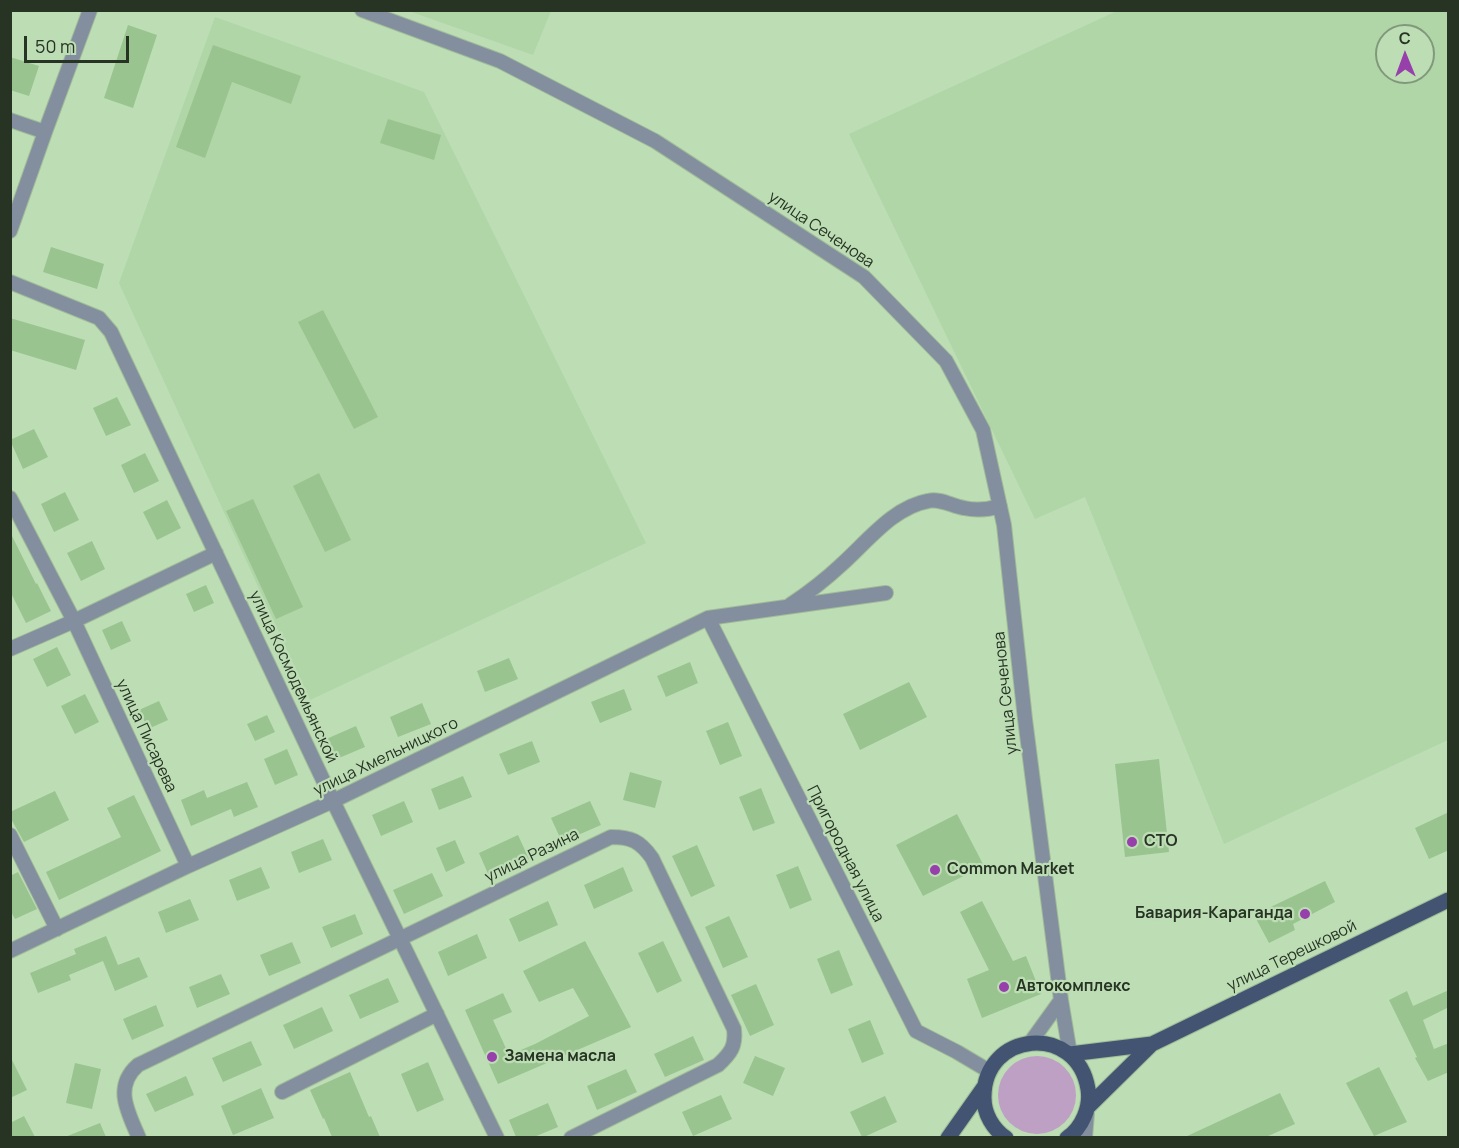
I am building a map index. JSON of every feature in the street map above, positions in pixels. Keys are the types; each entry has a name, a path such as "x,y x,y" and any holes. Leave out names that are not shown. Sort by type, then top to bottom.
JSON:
{"main road":[{"name":"улица Терешковой","path":"1067,1137 1081,1123 1087,1108 1152,1044 1449,900"},
{"path":"1006,1137 989,1120 984,1104 984,1087 989,1071 999,1057 1014,1047 1030,1042"},
{"name":"улица Терешковой","path":"1030,1042 1058,1047 1070,1054 1152,1044"},
{"path":"1070,1054 1080,1065 1086,1079 1089,1094 1087,1108"},
{"path":"948,1137 984,1087"}],"street":[{"path":"10,231 90,10"},
{"name":"улица Сеченова","path":"362,10 500,61 655,141 864,277 946,362 983,430 1004,525 1060,1000 1070,1054"},
{"path":"10,120 45,132"},
{"name":"улица Космодемьянской","path":"10,282 99,318 111,332 333,801 497,1137"},
{"name":"улица Писарева","path":"10,498 74,621 188,866"},
{"path":"786,608 809,592 876,531 906,509 930,500 985,511 1000,506"},
{"path":"10,649 216,553"},
{"name":"улица Хмельницкого","path":"10,951 188,866 333,801 708,618 886,593"},
{"name":"Пригородная улица","path":"708,618 916,1031 989,1071"},
{"path":"10,835 57,929"},
{"name":"улица Разина","path":"139,1137 126,1108 124,1095 125,1082 130,1072 138,1065 611,837 625,837 638,843 652,858 734,1029 735,1038 728,1056 718,1065 571,1137"},
{"path":"1030,1042 1060,1000"},
{"path":"282,1092 437,1014"},
{"path":"1085,1137 1087,1108"}],"shaded area":[{"path":"409,11 551,11 533,55"},
{"path":"1117,11 1448,11 1448,740 1224,844 1085,497 1035,519 849,134"},
{"path":"215,17 424,92 646,543 310,700 119,283"},
{"path":"1037,1056 1052,1059 1064,1068 1073,1080 1076,1095 1073,1110 1064,1122 1052,1131 1037,1134 1022,1131 1010,1122 1001,1110 998,1095 1001,1080 1010,1068 1022,1059"}],"building":[{"path":"128,25 157,35 133,108 104,98"},
{"path":"213,45 301,76 291,104 232,82 205,158 176,147"},
{"path":"10,57 39,66 29,96 10,90"},
{"path":"388,119 441,135 434,160 380,143"},
{"path":"51,247 104,264 97,289 43,272"},
{"path":"323,310 378,417 354,429 298,322"},
{"path":"10,318 85,340 76,370 10,350"},
{"path":"117,397 131,425 106,436 93,408"},
{"path":"34,429 48,457 23,469 10,440"},
{"path":"145,453 159,481 134,493 121,465"},
{"path":"319,473 351,540 325,552 293,486"},
{"path":"65,492 79,520 54,532 41,504"},
{"path":"253,499 303,607 276,619 226,511"},
{"path":"167,500 181,528 157,540 143,512"},
{"path":"10,532 51,611 26,623 10,591"},
{"path":"92,541 105,569 81,581 67,553"},
{"path":"206,585 214,603 194,612 186,594"},
{"path":"122,621 131,641 111,650 102,630"},
{"path":"57,647 71,675 47,687 33,659"},
{"path":"509,658 518,679 485,692 477,671"},
{"path":"690,662 698,683 666,697 657,676"},
{"path":"909,682 927,717 860,750 843,714"},
{"path":"624,689 632,710 600,723 591,702"},
{"path":"85,694 99,722 75,734 61,706"},
{"path":"159,701 168,720 148,729 139,710"},
{"path":"422,703 431,724 398,737 390,717"},
{"path":"267,715 275,732 255,741 247,724"},
{"path":"728,722 742,756 720,765 706,731"},
{"path":"356,726 365,747 332,761 324,740"},
{"path":"532,741 540,762 508,775 499,754"},
{"path":"287,749 298,775 275,785 264,759"},
{"path":"1159,759 1169,852 1125,857 1115,764"},
{"path":"630,772 662,781 655,808 623,800"},
{"path":"463,776 472,797 439,810 431,789"},
{"path":"247,782 258,807 234,817 231,809 191,826 181,800 204,790 207,798"},
{"path":"761,788 775,823 753,831 739,797"},
{"path":"55,791 69,820 24,842 10,817 10,812"},
{"path":"134,795 161,851 59,900 46,872 121,837 107,808"},
{"path":"404,801 413,822 381,836 372,815"},
{"path":"590,801 601,825 562,842 551,818"},
{"path":"1449,812 1449,850 1429,859 1415,828"},
{"path":"957,814 984,866 923,896 896,845"},
{"path":"518,835 529,859 489,876 479,853"},
{"path":"323,839 332,860 299,873 291,852"},
{"path":"455,840 465,863 446,872 436,848"},
{"path":"697,845 715,886 691,897 672,856"},
{"path":"798,866 812,900 790,909 776,875"},
{"path":"261,867 270,888 237,901 229,880"},
{"path":"623,867 633,891 594,909 584,885"},
{"path":"18,872 37,909 15,919 10,910 10,876"},
{"path":"432,873 443,896 404,914 393,890"},
{"path":"1325,881 1335,902 1293,924 1295,930 1269,943 1254,915"},
{"path":"190,899 199,920 166,933 158,912"},
{"path":"548,901 558,925 519,942 509,919"},
{"name":"Автокомплекс","path":"982,901 1013,961 1026,956 1041,994 982,1018 967,979 989,970 960,912"},
{"path":"355,914 363,934 331,948 322,927"},
{"path":"729,916 748,957 723,968 705,927"},
{"path":"477,934 487,958 448,976 438,952"},
{"path":"106,936 118,965 139,957 148,977 115,991 103,961 69,975 71,980 38,993 30,973 76,954 74,949"},
{"path":"585,941 631,1027 498,1084 465,1010 503,993 512,1012 493,1020 509,1055 589,1016 573,988 539,1002 523,971"},
{"path":"663,941 682,981 657,993 638,953"},
{"path":"292,942 301,963 269,976 260,955"},
{"path":"839,950 853,985 831,994 817,959"},
{"path":"221,974 230,994 197,1008 189,987"},
{"path":"388,978 399,1002 360,1019 349,995"},
{"path":"756,984 774,1025 750,1036 731,995"},
{"path":"1449,990 1449,1007 1423,1020 1434,1049 1449,1043 1449,1072 1428,1081 1389,1000 1407,991 1413,1006"},
{"path":"156,1005 164,1026 132,1040 123,1019"},
{"path":"322,1007 333,1031 294,1049 283,1025"},
{"path":"870,1020 884,1054 862,1063 848,1029"},
{"path":"693,1036 704,1060 665,1077 654,1054"},
{"path":"251,1041 262,1065 223,1082 212,1058"},
{"path":"10,1056 27,1090 10,1098"},
{"path":"755,1056 785,1068 773,1096 743,1083"},
{"path":"428,1062 444,1100 417,1112 401,1074"},
{"path":"75,1063 101,1069 92,1109 66,1103"},
{"path":"1379,1067 1407,1122 1374,1136 1346,1083"},
{"path":"626,1069 637,1092 597,1110 587,1086"},
{"path":"350,1072 380,1137 332,1137 323,1119 310,1090"},
{"path":"186,1076 194,1095 155,1112 146,1094"},
{"path":"261,1088 274,1118 233,1135 221,1106"},
{"path":"1280,1093 1295,1124 1266,1137 1185,1137"},
{"path":"721,1095 732,1119 693,1136 682,1112"},
{"path":"885,1096 897,1122 862,1137 850,1112"},
{"path":"548,1103 558,1127 534,1137 516,1137 509,1120"},
{"path":"24,1116 35,1137 10,1137 10,1123"},
{"path":"100,1123 106,1137 65,1137"}],"place":[{"name":"СТО","path":"1132,842"},
{"name":"Common Market","path":"935,870"},
{"name":"Бавария-Караганда","path":"1305,914"},
{"name":"Автокомплекс","path":"1004,987"},
{"name":"Замена масла","path":"492,1057"}]}
